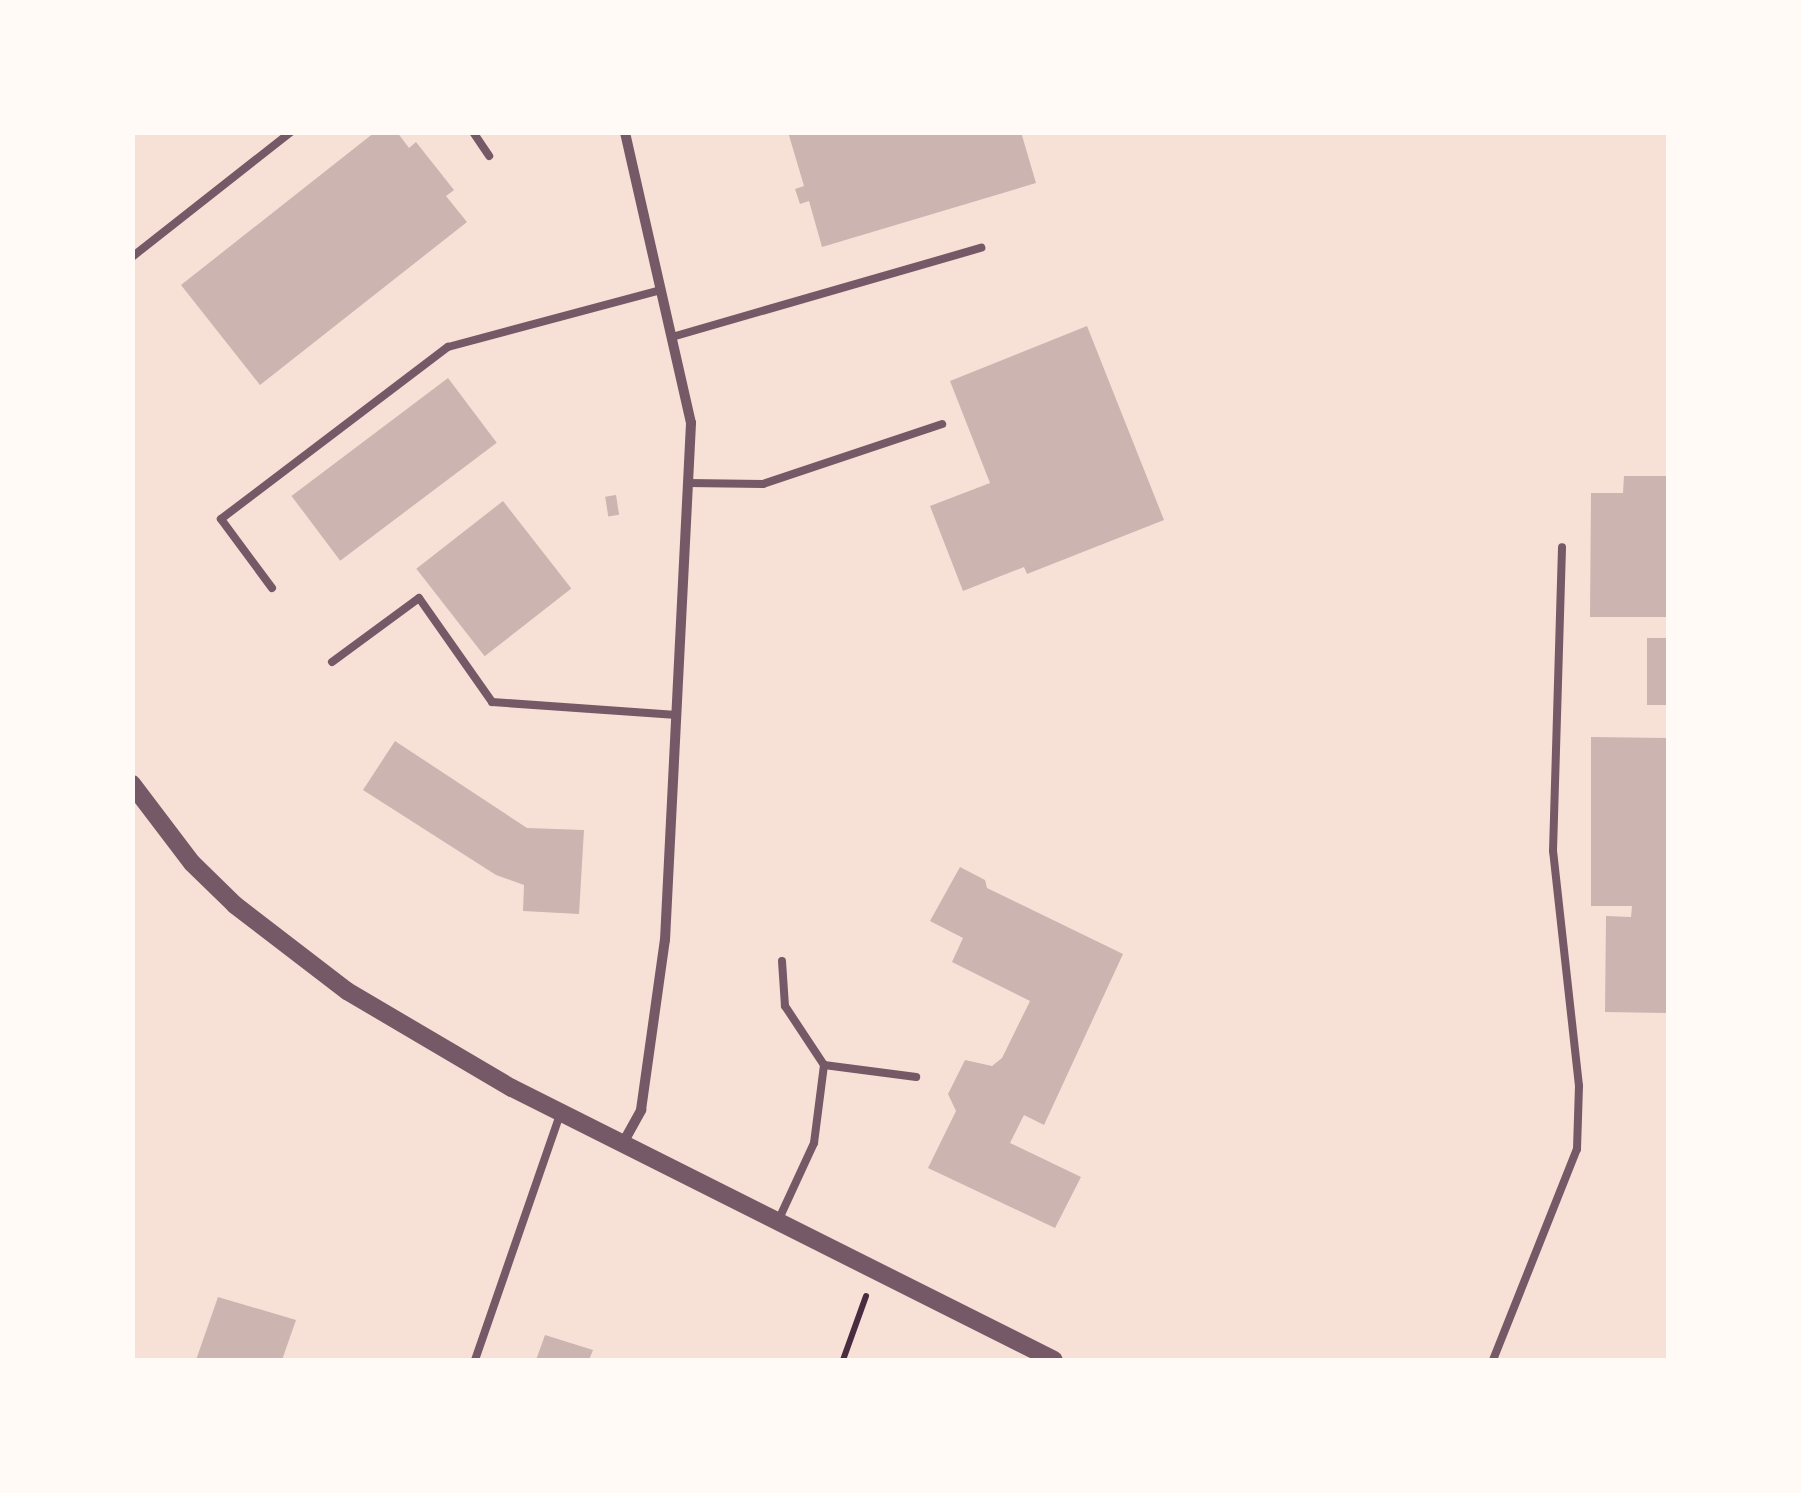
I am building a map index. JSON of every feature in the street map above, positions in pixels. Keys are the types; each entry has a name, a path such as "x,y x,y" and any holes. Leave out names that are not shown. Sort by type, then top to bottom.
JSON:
{"street":[{"path":"623,1143 641,1110 656,1026 691,422 626,132"},
{"path":"132,784 192,863 282,944 346,990 560,1112 1054,1360"}],"lane":[{"path":"132,256 291,132"},
{"path":"472,132 489,156"},
{"path":"672,337 981,248"},
{"path":"272,588 221,518 448,347 661,290"},
{"path":"688,483 763,484 942,424"},
{"path":"1493,1360 1577,1148 1579,1086 1553,851 1562,547"},
{"path":"332,662 419,598 492,702 676,715"},
{"path":"778,1221 814,1143 824,1065 784,1006 782,961"},
{"path":"824,1065 916,1077"},
{"path":"475,1360 560,1112"}],"path":[{"path":"843,1360 876,1270"}],"building":[{"path":"375,132 397,132 409,148 416,142 454,190 446,196 467,222 260,385 181,285"},
{"path":"788,132 1021,132 1036,183 822,247 809,201 800,204 795,189 804,186"},
{"path":"1087,326 1164,520 1027,574 1024,567 963,591 930,506 990,483 950,381"},
{"path":"448,378 497,443 340,561 291,496"},
{"path":"1624,476 1668,476 1668,617 1590,617 1591,493 1623,493"},
{"path":"616,495 619,515 608,516 605,497"},
{"path":"503,501 571,588 485,656 416,569"},
{"path":"1647,638 1668,638 1668,705 1647,705"},
{"path":"1591,737 1668,738 1667,1013 1605,1012 1606,916 1631,917 1632,906 1591,906"},
{"path":"395,741 527,828 584,830 579,914 523,911 524,885 496,875 363,790"},
{"path":"960,867 985,880 987,888 1123,954 1044,1125 1024,1115 1010,1143 1081,1177 1055,1228 928,1168 956,1111 948,1094 965,1060 992,1066 1002,1058 1030,1001 952,962 963,938 930,921"},
{"path":"218,1297 296,1320 282,1360 196,1360"},
{"path":"545,1335 593,1350 589,1360 536,1360"}]}
